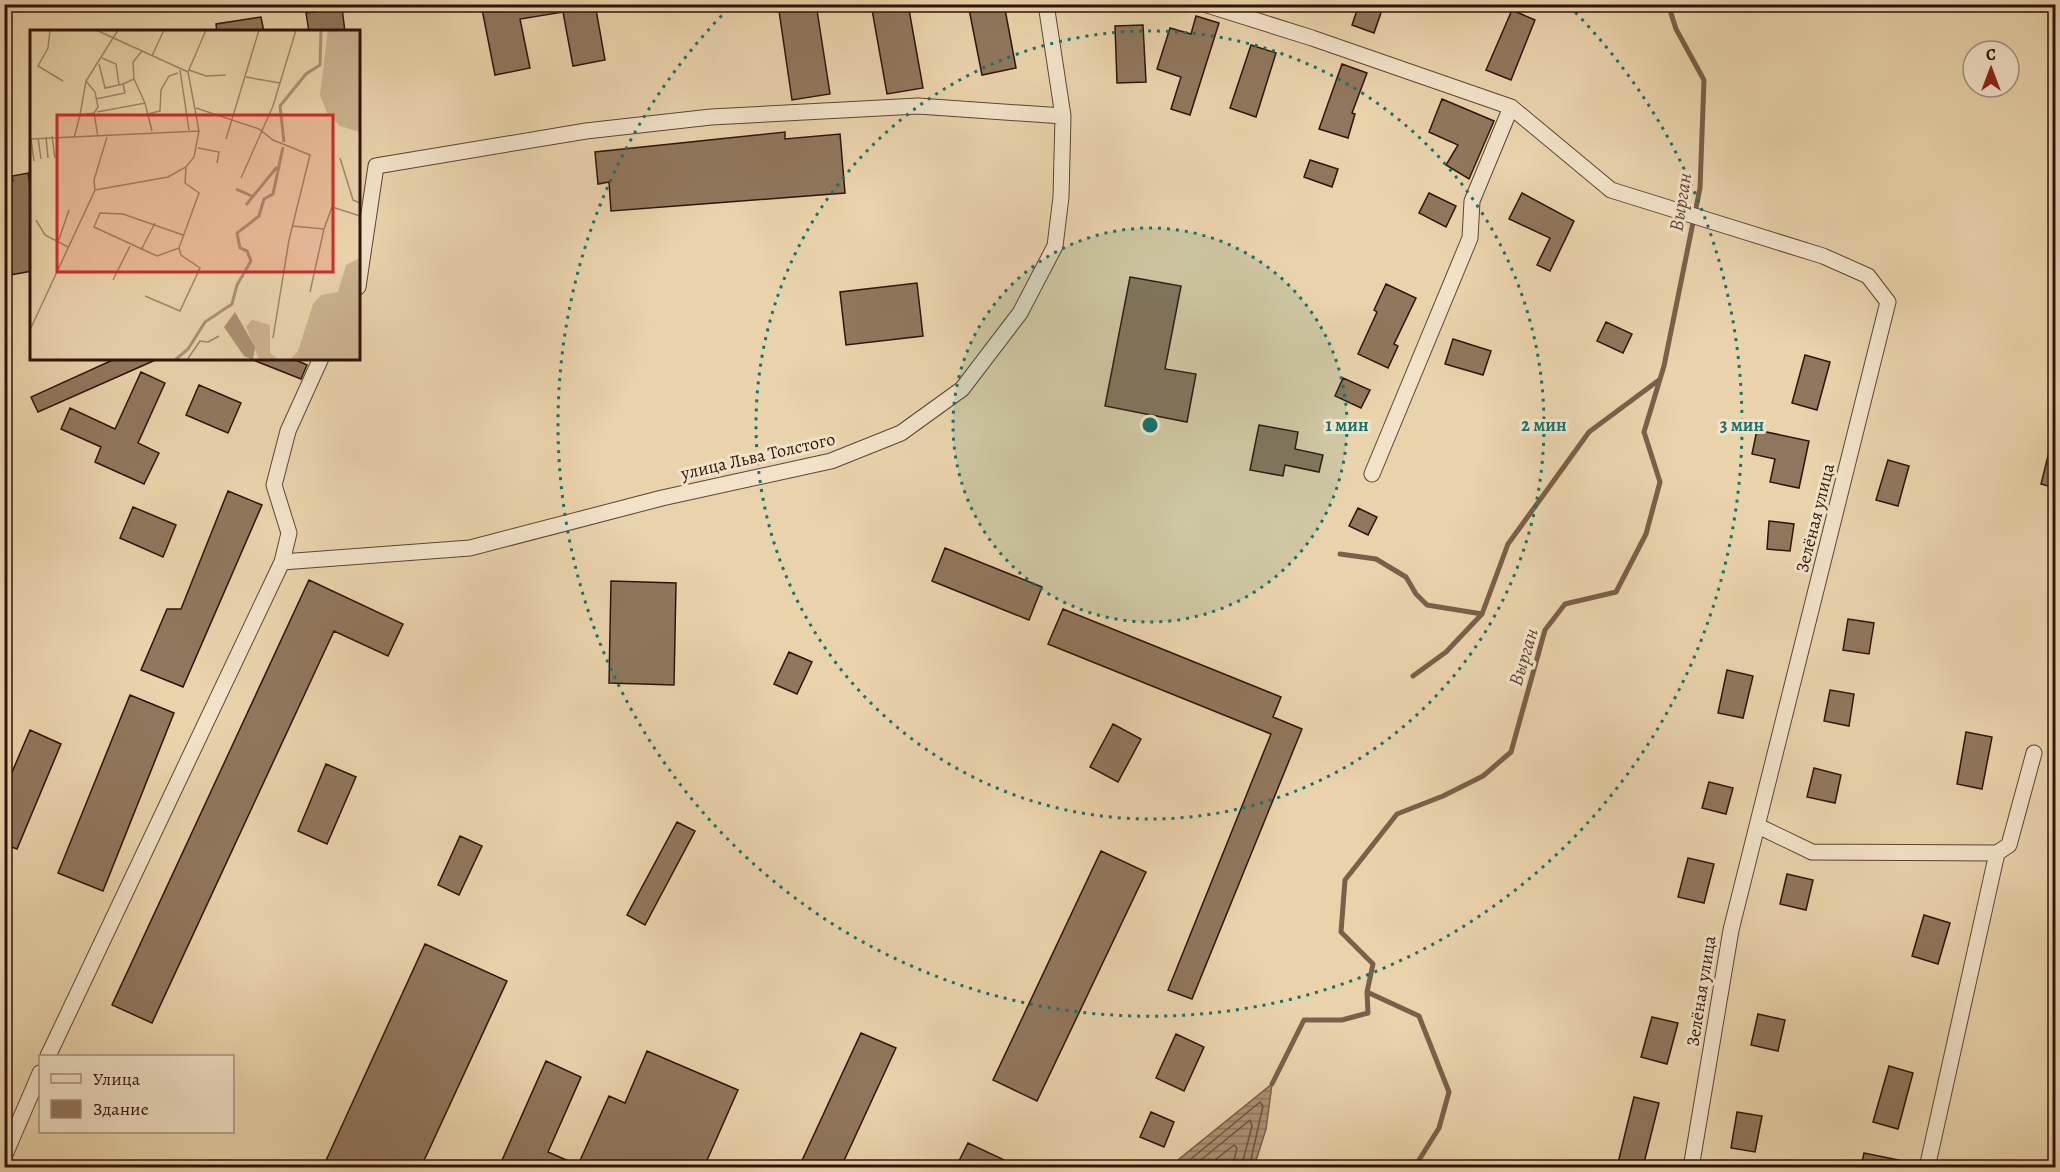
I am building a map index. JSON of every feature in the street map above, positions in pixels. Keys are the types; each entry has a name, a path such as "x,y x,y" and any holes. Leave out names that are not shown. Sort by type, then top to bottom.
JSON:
{"street":[{"name":"улица Льва Толстого","path":"282,562 470,548 662,498 831,461 901,433 962,389 1020,313 1055,246 1061,197 1063,116 1046,4"},
{"path":"1204,4 1312,38 1511,107 1472,201 1470,238 1372,474"},
{"path":"360,274 376,166 586,130 711,117 918,106 1063,116"},
{"name":"Зелёная улица","path":"1511,107 1611,190 1823,256 1868,276 1888,302 1731,930 1691,1167"},
{"path":"48,1055 282,562 289,533 274,485 288,432 320,360"},
{"path":"1758,826 1812,852 1997,853 2009,845 2034,753"},
{"path":"1927,1167 1997,853"},
{"path":"4,1157 39,1074"}],"water":[{"path":"1272,1084 1266,1129 1254,1167 1175,1167 1173,1164"}],"building":[{"path":"481,4 595,4 605,60 573,66 563,12 520,19 530,68 495,75"},
{"path":"778,4 816,4 830,94 792,100"},
{"path":"871,4 908,4 923,88 887,94"},
{"path":"968,4 1004,4 1016,68 982,75"},
{"path":"1359,4 1384,4 1374,33 1352,25"},
{"path":"342,8 345,30 309,30 306,13"},
{"path":"1512,10 1535,20 1511,80 1486,70"},
{"path":"1196,16 1219,23 1190,115 1171,109 1181,77 1157,69 1170,28 1191,34"},
{"path":"261,17 264,30 217,30 216,24"},
{"path":"1143,25 1146,82 1117,83 1115,26"},
{"path":"1251,45 1276,53 1256,117 1230,108"},
{"path":"1342,64 1367,73 1352,113 1355,114 1348,138 1319,129"},
{"path":"1442,99 1494,121 1469,179 1446,165 1458,145 1429,132"},
{"path":"785,132 785,139 840,134 845,193 611,211 609,182 598,184 595,152"},
{"path":"1310,160 1338,169 1332,187 1304,177"},
{"path":"28,173 30,183 30,271 4,276 4,181 13,181 12,176"},
{"path":"1429,193 1456,206 1446,227 1419,213"},
{"path":"1522,193 1574,221 1550,271 1537,265 1550,238 1509,219"},
{"path":"1130,277 1181,286 1165,369 1196,374 1187,422 1105,406"},
{"path":"917,283 923,336 846,345 840,292"},
{"path":"1386,284 1416,298 1394,344 1398,346 1388,368 1358,354 1377,312 1374,310"},
{"path":"1606,322 1632,334 1623,353 1597,341"},
{"path":"1453,339 1491,351 1483,375 1445,364"},
{"path":"1805,355 1830,362 1817,410 1792,403"},
{"path":"113,360 155,360 38,412 31,397"},
{"path":"253,360 296,360 307,365 301,379"},
{"path":"141,372 165,383 138,443 159,453 144,484 95,462 101,447 61,429 70,408 115,429"},
{"path":"1343,378 1370,390 1361,408 1335,396"},
{"path":"199,385 241,403 228,433 186,415"},
{"path":"1259,425 1298,432 1295,449 1323,455 1319,472 1285,465 1283,476 1250,470"},
{"path":"1757,430 1809,441 1799,488 1770,482 1775,459 1752,454"},
{"path":"2051,444 2055,445 2055,488 2041,484"},
{"path":"1888,460 1909,466 1898,506 1876,500"},
{"path":"228,491 262,505 183,687 141,670 167,609 181,609"},
{"path":"133,507 176,525 163,557 120,538"},
{"path":"1358,508 1377,517 1368,535 1349,526"},
{"path":"1769,521 1794,524 1790,551 1767,549"},
{"path":"945,548 1042,587 1029,620 932,581"},
{"path":"309,580 403,624 388,656 334,631 152,1023 112,1005"},
{"path":"611,581 676,583 674,685 609,683"},
{"path":"1063,609 1281,697 1273,717 1302,729 1192,999 1168,990 1271,734 1048,644"},
{"path":"1848,619 1874,623 1869,654 1843,650"},
{"path":"789,652 812,662 797,694 774,684"},
{"path":"1727,670 1753,676 1743,718 1718,713"},
{"path":"1830,690 1854,694 1849,726 1824,721"},
{"path":"130,695 174,713 103,891 58,873"},
{"path":"1113,724 1141,739 1118,782 1090,767"},
{"path":"30,730 61,744 17,849 4,844 4,791"},
{"path":"1966,732 1992,737 1982,789 1957,784"},
{"path":"326,764 356,777 327,844 298,831"},
{"path":"1814,768 1841,775 1835,803 1807,797"},
{"path":"1709,782 1733,788 1726,814 1702,808"},
{"path":"677,822 695,831 645,925 627,915"},
{"path":"460,836 482,846 459,895 438,885"},
{"path":"1101,851 1146,872 1037,1101 993,1080"},
{"path":"1688,858 1714,864 1704,903 1678,897"},
{"path":"1787,874 1813,880 1806,910 1780,904"},
{"path":"1924,915 1950,923 1938,964 1912,956"},
{"path":"425,944 507,981 421,1167 323,1167"},
{"path":"1758,1014 1785,1020 1778,1051 1751,1045"},
{"path":"1652,1017 1678,1023 1667,1064 1641,1057"},
{"path":"861,1033 896,1048 841,1167 799,1167"},
{"path":"1176,1034 1204,1047 1184,1091 1156,1078"},
{"path":"647,1051 738,1090 704,1167 499,1167 546,1061 581,1077 548,1152 578,1165 609,1096 625,1103"},
{"path":"1889,1066 1913,1073 1898,1129 1873,1122"},
{"path":"1634,1097 1659,1103 1643,1167 1617,1167"},
{"path":"1151,1112 1174,1122 1164,1147 1140,1137"},
{"path":"1737,1112 1762,1116 1755,1152 1731,1148"},
{"path":"968,1143 1019,1167 956,1167"},
{"path":"1864,1153 1904,1161 1904,1167 1861,1167"}],"waterway":[{"name":"Вырган","path":"1414,1168 1439,1128 1449,1092 1419,1016 1367,992 1373,964 1341,932 1345,880 1397,814 1443,796 1483,776 1511,752 1545,630 1565,604 1616,592 1646,534 1660,482 1644,432 1664,366 1700,188 1704,80 1676,29 1668,4"},
{"path":"1413,676 1446,652 1482,614 1508,544 1589,432 1659,380"},
{"path":"1340,554 1376,559 1406,577 1416,594 1427,605 1482,614"},
{"path":"1272,1084 1304,1020 1342,1020 1368,1013 1367,992"}]}
